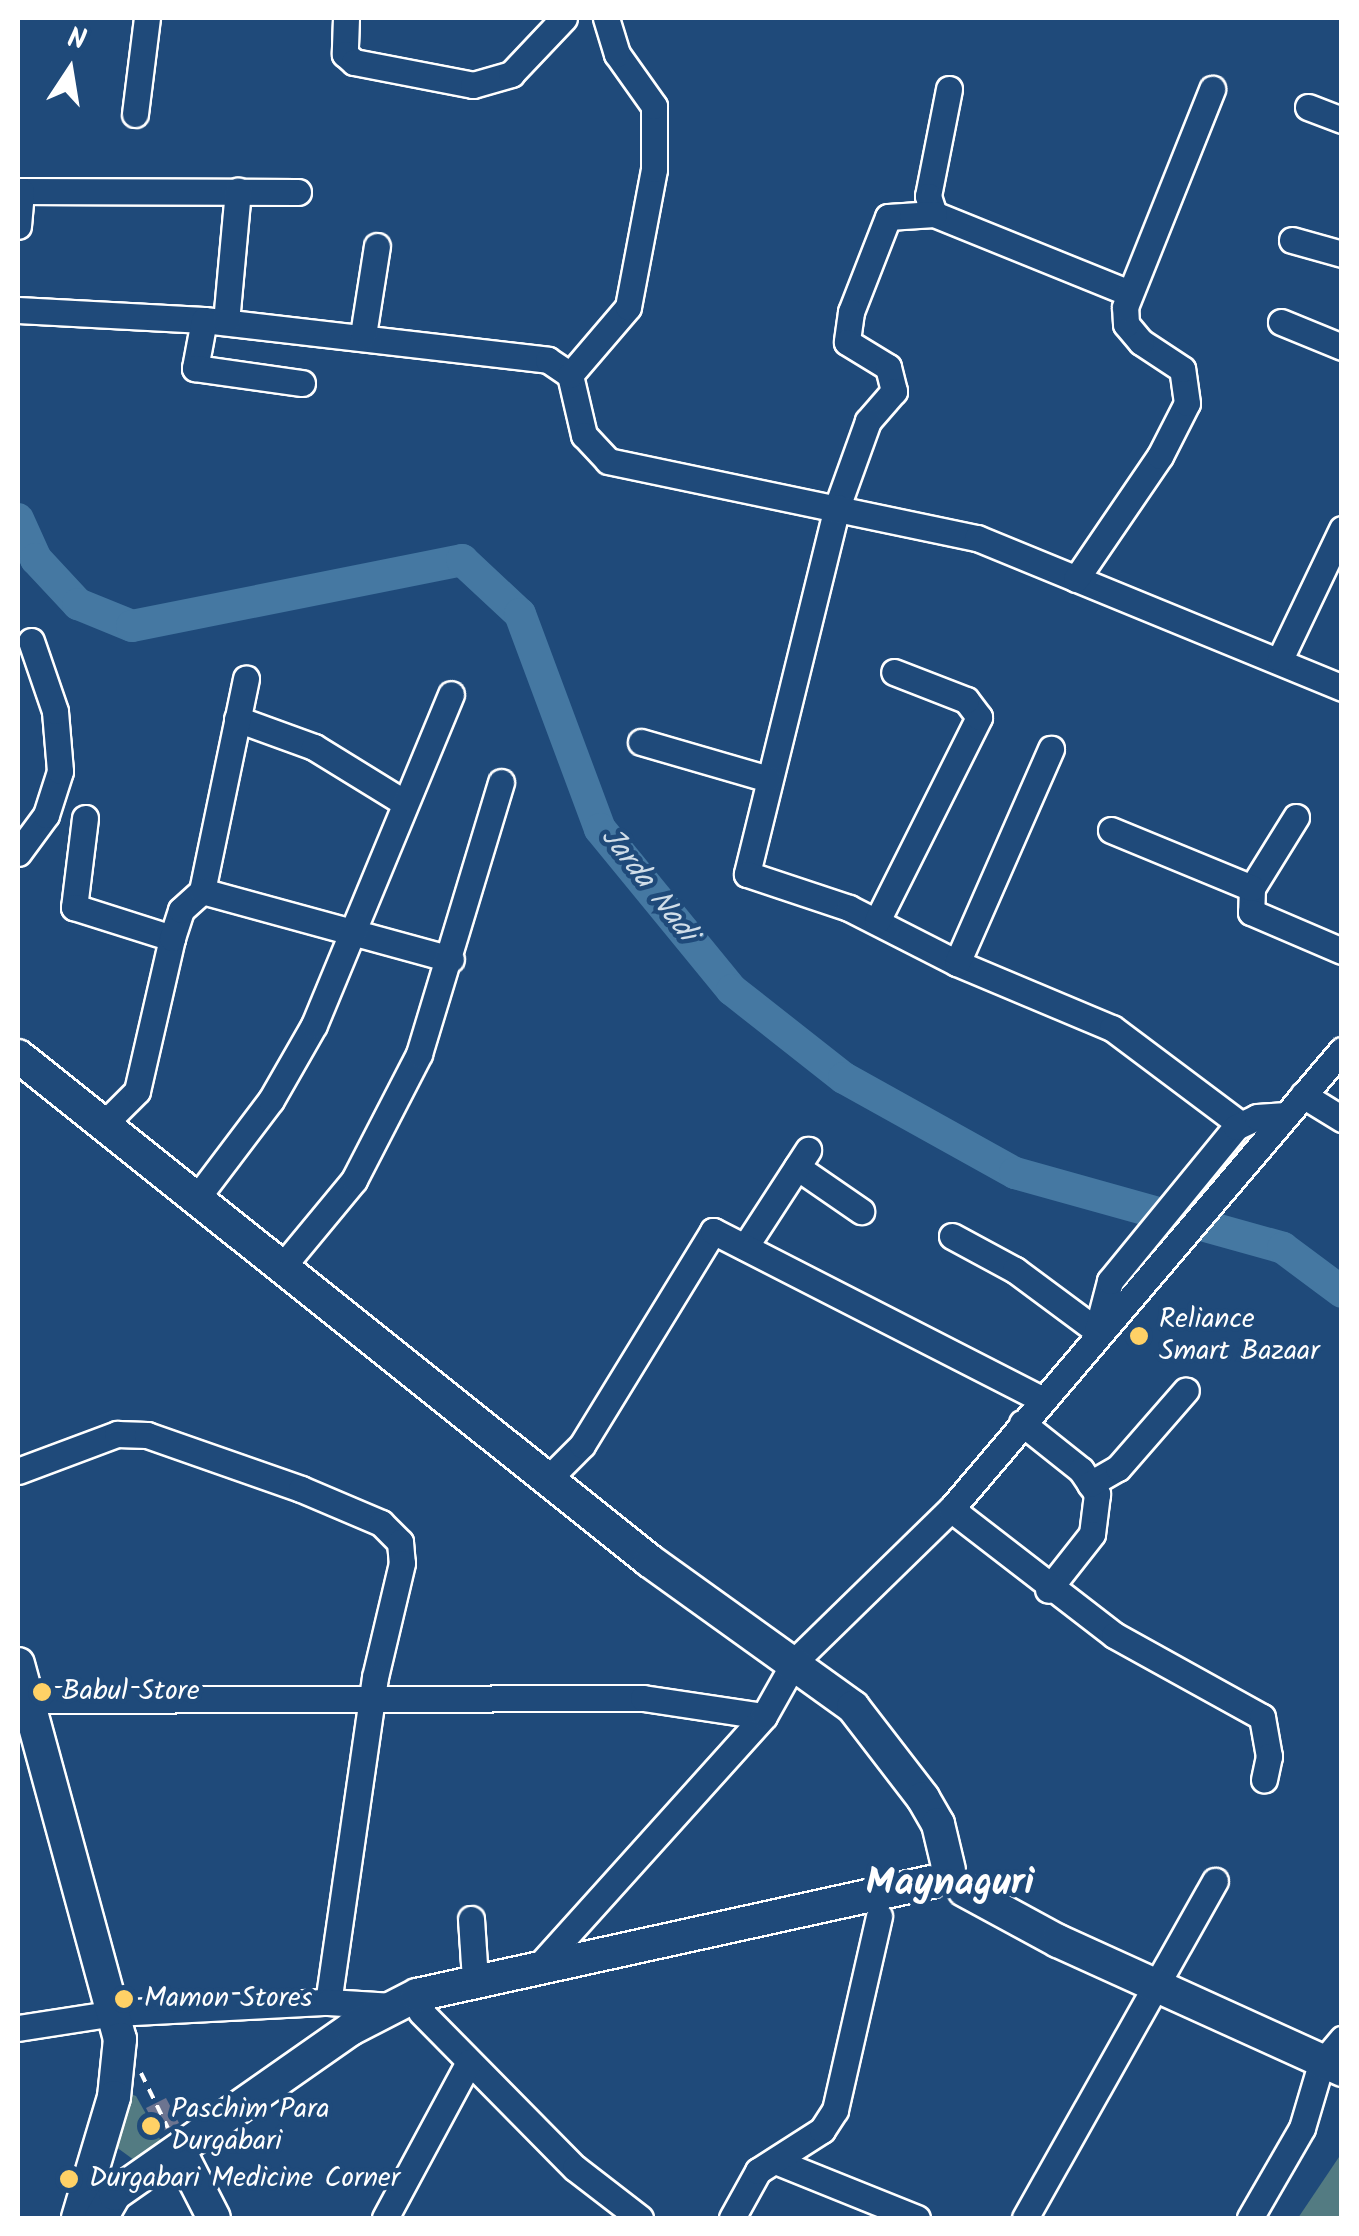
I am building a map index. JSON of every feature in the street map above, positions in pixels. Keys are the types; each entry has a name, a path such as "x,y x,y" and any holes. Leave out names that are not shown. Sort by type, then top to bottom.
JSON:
{"main road":[{"path":"18,1056 650,1562 795,1661 852,1707 904,1767 938,1824 945,1885"},
{"path":"18,1664 23,1701 115,2013 114,2097 95,2217 129,2212 183,2159 407,2009 476,1980 945,1885 1156,1987 1335,2058"},
{"path":"407,2009 879,1916 945,1885"},
{"path":"183,2159 214,2218"}],"street":[{"path":"135,114 147,18"},
{"path":"346,18 345,54 354,62 473,84 511,74 564,18"},
{"path":"606,18 617,54 654,106 654,169 628,307 570,375 575,409 597,456 977,538 1280,659 1342,688"},
{"path":"934,214 928,196 949,89"},
{"path":"1076,579 1160,456 1186,403 1182,369 1126,324 1130,293 1212,89"},
{"path":"1308,107 1342,120"},
{"path":"18,226 19,191 298,192"},
{"path":"238,192 215,321 194,368 302,383"},
{"path":"1130,293 934,214 888,217 851,312 848,342 888,367 894,391 868,422 837,507 747,874 876,921 956,963 1135,1041 1238,1125"},
{"path":"1292,240 1342,254"},
{"path":"362,335 377,246"},
{"path":"18,310 215,321 362,335 529,355 570,375"},
{"path":"1281,322 1342,348"},
{"path":"1280,659 1342,529"},
{"path":"18,853 46,814 60,771 54,711 31,641"},
{"path":"876,921 979,717 966,700 894,672"},
{"path":"104,1125 137,1091 146,1066 172,938 182,910 202,891 246,679"},
{"path":"196,1199 292,1065 353,932 451,694"},
{"path":"237,720 314,746 406,803"},
{"path":"641,742 768,779"},
{"path":"956,963 1051,748"},
{"path":"282,1268 344,1194 388,1123 451,959 501,782"},
{"path":"1296,817 1252,888 1251,912 1268,924 1342,951"},
{"path":"85,818 74,907 172,938"},
{"path":"1111,830 1252,888"},
{"path":"202,891 451,959"},
{"path":"539,1966 764,1716 795,1661 951,1509 1097,1331 1342,1050"},
{"path":"1303,1095 1342,1119"},
{"path":"1097,1331 1102,1296 1118,1269 1238,1125 1283,1119"},
{"path":"745,1247 802,1159 861,1211"},
{"path":"548,1478 582,1445 712,1231 1040,1399"},
{"path":"952,1236 1015,1270 1097,1331"},
{"path":"1090,1484 1118,1468 1186,1390"},
{"path":"1022,1423 1090,1484 1098,1508 1092,1534 1048,1590"},
{"path":"18,1471 130,1432 211,1453 380,1523 404,1549 374,1696 328,2002"},
{"path":"951,1509 1048,1590 1114,1635 1262,1717 1270,1756 1264,1779"},
{"path":"23,1701 374,1696 692,1700 764,1716"},
{"path":"1024,2218 1216,1881"},
{"path":"732,2218 748,2182 822,2130 835,2110 879,1916"},
{"path":"471,1919 476,1980"},
{"path":"18,2028 115,2013 328,2002 407,2009 469,2062 575,2168 640,2218"},
{"path":"1250,2218 1302,2128 1335,2058"},
{"path":"385,2218 469,2062"},
{"path":"775,2160 917,2218"}],"path":[{"path":"136,2062 183,2159"}],"green space":[{"path":"125,2092 136,2096 165,2148 141,2165 112,2144"},
{"path":"1341,2154 1341,2218 1298,2218"}],"building":[{"path":"166,2098 179,2123 159,2133 146,2108"}],"waterway":[{"name":"Jarda Nadi","path":"18,519 36,559 78,604 132,626 462,560 520,614 600,829 732,990 844,1078 1015,1173 1283,1248 1342,1292"}],"place":[{"name":"Reliance Smart Bazaar","path":"1139,1336"},
{"name":"Babul Store","path":"42,1692"},
{"name":"Mamon Stores","path":"124,1999"},
{"name":"Paschim Para Durgabari","path":"151,2126"},
{"name":"Durgabari Medicine Corner","path":"69,2179"}],"district":[{"name":"Maynaguri","path":"950,1885"}]}
